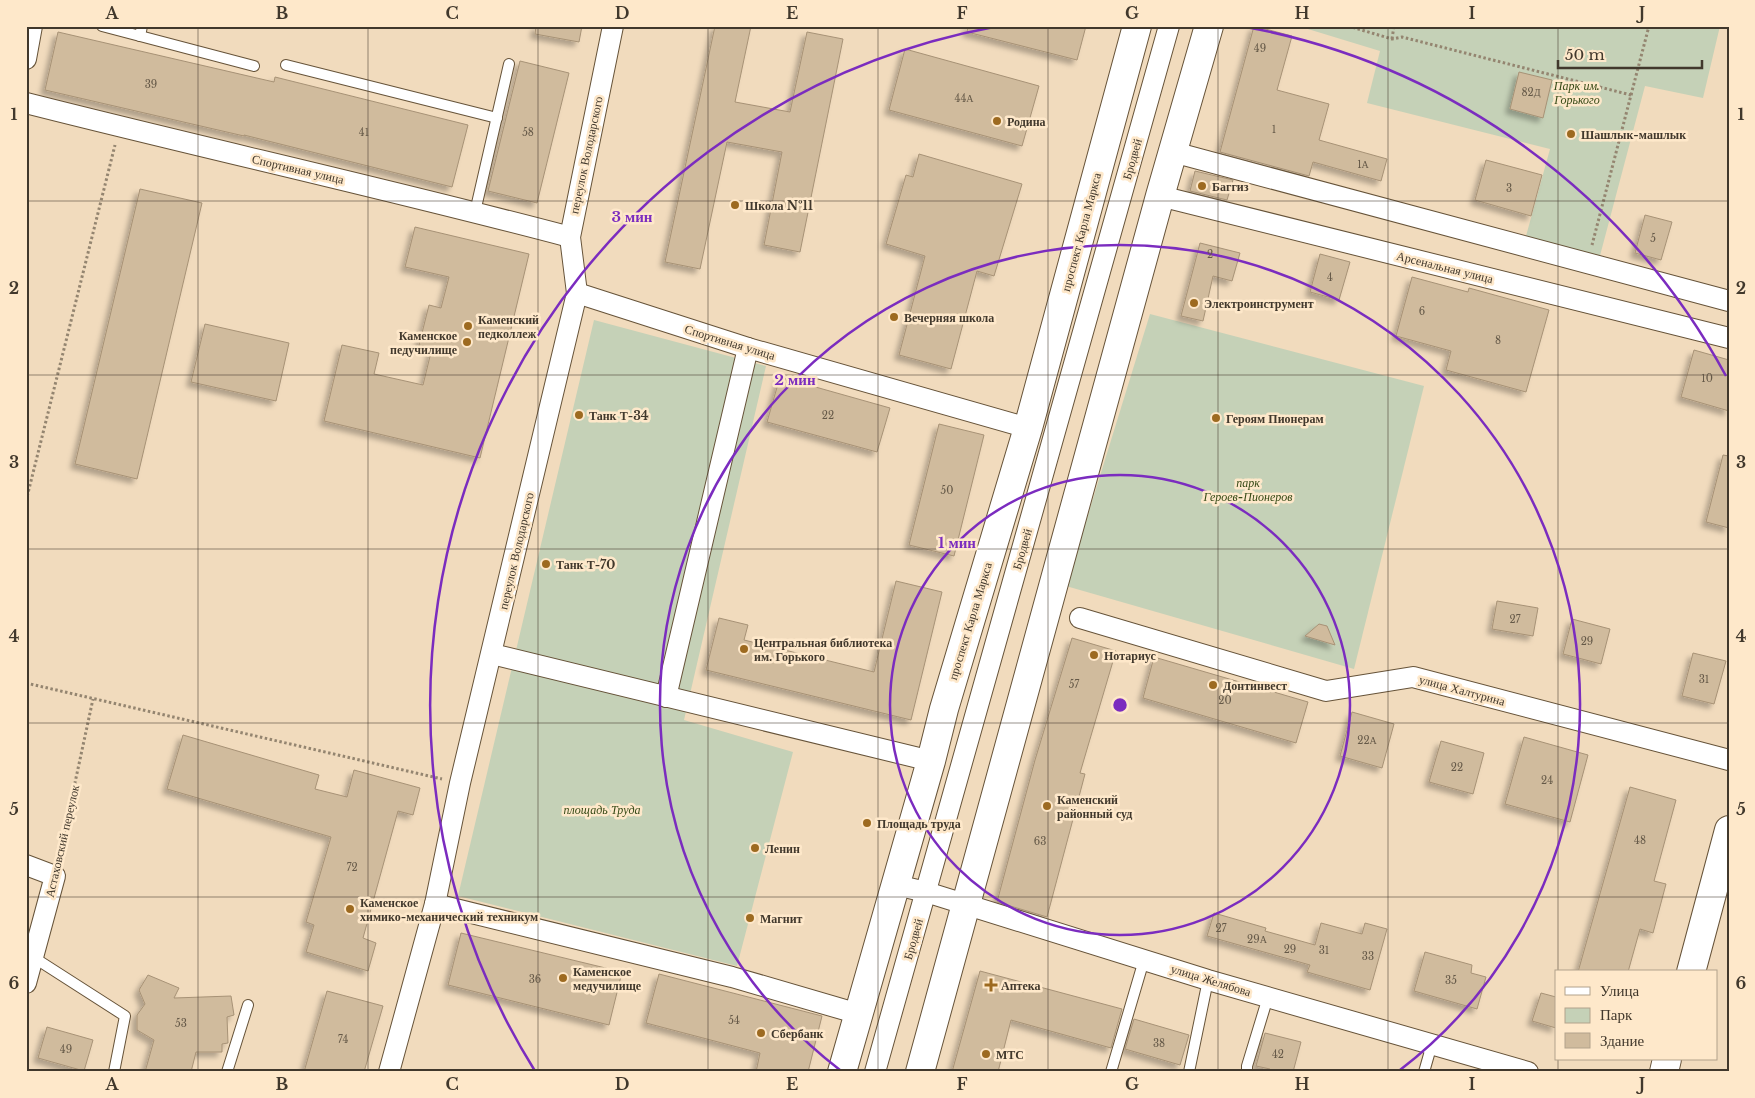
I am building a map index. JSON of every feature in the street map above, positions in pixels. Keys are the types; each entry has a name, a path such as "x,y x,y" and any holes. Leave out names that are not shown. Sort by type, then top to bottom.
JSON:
{"street":[{"path":"26,60 32,26"},
{"name":"переулок Володарского","path":"389,1072 435,904 460,783 577,293 570,237 613,26"},
{"name":"проспект Карла Маркса","path":"842,1072 944,709 1028,428 1137,26"},
{"name":"Бродвей","path":"875,1072 1170,26"},
{"path":"920,1072 1160,196 1209,26"},
{"name":"Спортивная улица","path":"26,103 475,212 570,237"},
{"path":"1173,152 1729,301"},
{"name":"Арсенальная улица","path":"1160,196 1729,338"},
{"name":"Спортивная улица","path":"577,293 748,348 1028,428"},
{"path":"666,697 748,348"},
{"name":"улица Халтурина","path":"1080,618 1326,691 1413,677 1729,760"},
{"path":"492,654 930,761"},
{"path":"1691,970 1729,830"},
{"path":"26,865 55,876"},
{"name":"Астаховский переулок","path":"26,983 55,876"},
{"name":"улица Желябова","path":"896,885 967,904 1208,980 1528,1072"},
{"path":"435,904 732,977 859,1014"}],"lane":[{"path":"102,26 141,31 254,66"},
{"path":"475,212 509,64"},
{"path":"286,65 497,118"},
{"path":"32,957 125,1016 114,1072"},
{"path":"1111,1072 1144,960"},
{"path":"1189,1072 1208,980"},
{"path":"1247,1072 1247,1066 1268,997"},
{"path":"227,1072 248,1004"},
{"path":"1424,1072 1432,1044"}],"path":[{"path":"1348,26 1392,39 1402,37 1631,95"},
{"path":"1392,39 1394,26"},
{"path":"1587,264 1650,26"},
{"path":"26,501 119,127"},
{"path":"26,683 460,783"},
{"name":"Астаховский переулок","path":"55,876 93,699"}],"green space":[{"name":"Парк им. Горького","path":"1298,26 1720,26 1703,98 1645,86 1597,267 1523,247 1550,149 1367,103 1380,51"},
{"name":"парк Героев-Пионеров","path":"1150,314 1424,386 1354,669 1066,586"},
{"name":"площадь Труда","path":"594,320 766,366 684,720 793,752 737,966 458,896"}],"building":[{"path":"536,26 582,26 579,42 535,34"},
{"path":"715,26 751,26 735,102 790,112 807,32 843,39 800,252 764,245 782,152 727,142 700,269 665,262"},
{"path":"968,26 1086,26 1077,60 967,32"},
{"path":"1254,26 1292,36 1277,90 1329,104 1319,140 1387,159 1381,181 1313,162 1309,176 1220,152"},
{"path":"58,32 274,82 275,77 468,125 452,187 244,135 45,90"},
{"path":"905,49 1039,86 1022,146 889,110"},
{"path":"520,61 569,73 537,203 488,191"},
{"path":"1519,72 1552,80 1543,118 1510,109"},
{"path":"919,154 1022,184 994,276 977,271 951,369 899,355 925,256 886,244 906,175 913,177"},
{"path":"1486,160 1542,175 1531,216 1475,200"},
{"path":"1195,171 1233,180 1227,200 1190,191"},
{"path":"140,189 202,203 137,479 75,464"},
{"path":"1645,215 1672,222 1661,260 1635,253"},
{"name":"Каменский педколлеж","path":"415,227 529,254 480,458 324,421 342,345 379,353 374,374 423,385 432,348 419,345 429,305 441,308 449,277 405,267"},
{"path":"1200,243 1240,253 1232,281 1213,276 1203,321 1181,316"},
{"path":"1320,254 1350,262 1339,300 1310,292"},
{"path":"1412,277 1468,292 1469,288 1549,310 1526,392 1446,370 1451,351 1396,336"},
{"path":"205,324 289,343 276,401 191,382"},
{"path":"1694,350 1729,360 1729,411 1681,397"},
{"path":"780,377 890,408 877,452 767,422"},
{"path":"939,424 984,435 954,556 909,545"},
{"path":"1723,455 1729,456 1729,528 1706,522"},
{"name":"Центральная библиотека им. Горького","path":"896,581 942,592 911,720 706,670 719,618 748,625 744,640 874,672"},
{"path":"1497,601 1538,608 1533,636 1492,629"},
{"path":"1572,619 1610,629 1601,664 1563,654"},
{"path":"1319,624 1327,626 1335,645 1305,636"},
{"path":"1072,638 1116,651 1080,773 1085,774 1047,917 997,902 1035,760"},
{"path":"1693,653 1726,661 1714,704 1682,696"},
{"path":"1154,657 1308,702 1296,743 1143,698"},
{"path":"1352,712 1394,724 1382,768 1340,756"},
{"path":"183,735 319,775 315,789 347,797 354,770 420,788 413,815 398,811 363,938 376,943 368,971 306,952 314,925 306,922 331,837 167,789"},
{"path":"1524,737 1588,755 1570,822 1505,804"},
{"path":"1441,741 1484,753 1473,794 1429,782"},
{"path":"1630,787 1676,800 1654,881 1666,884 1653,933 1640,929 1629,970 1579,970"},
{"path":"1214,913 1266,928 1265,931 1315,945 1321,923 1362,934 1365,923 1387,929 1370,990 1307,972 1310,965 1207,936"},
{"path":"461,933 622,972 609,1025 448,985"},
{"path":"1425,952 1472,965 1471,973 1486,977 1477,1009 1414,991"},
{"path":"980,971 1122,1009 1111,1048 1011,1020 998,1072 952,1072"},
{"path":"659,974 822,1016 808,1072 756,1072 760,1053 646,1023"},
{"path":"148,975 179,988 174,998 231,996 234,1015 227,1017 228,1043 222,1044 222,1052 196,1052 191,1072 145,1072 154,1040 137,1030 137,1015 145,1004 139,990"},
{"path":"327,991 383,1006 364,1072 304,1072"},
{"path":"1541,993 1555,997 1555,1028 1532,1021"},
{"path":"1134,1019 1189,1035 1180,1065 1125,1049"},
{"path":"47,1027 93,1040 84,1071 38,1058"},
{"path":"1265,1033 1301,1042 1293,1072 1269,1072 1270,1069 1256,1066"}],"place":[{"name":"Родина","path":"997,121"},
{"name":"Шашлык-машлык","path":"1571,134"},
{"name":"Баггиз","path":"1202,186"},
{"name":"Школа №11","path":"735,205"},
{"name":"Электроинструмент","path":"1194,303"},
{"name":"Вечерняя школа","path":"894,317"},
{"name":"Каменский педколлеж","path":"468,326"},
{"name":"Каменское педучилище","path":"467,342"},
{"name":"Танк Т-34","path":"579,415"},
{"name":"Героям Пионерам","path":"1216,418"},
{"name":"Танк Т-70","path":"546,564"},
{"name":"Центральная библиотека им. Горького","path":"744,649"},
{"name":"Нотариус","path":"1094,655"},
{"name":"Донтинвест","path":"1213,685"},
{"name":"Каменский районный суд","path":"1047,806"},
{"name":"Площадь труда","path":"867,823"},
{"name":"Ленин","path":"755,848"},
{"name":"Каменское химико-механический техникум","path":"350,909"},
{"name":"Магнит","path":"750,918"},
{"name":"Каменское медучилище","path":"563,978"},
{"name":"Аптека","path":"991,985"},
{"name":"Сбербанк","path":"761,1033"},
{"name":"МТС","path":"986,1054"}]}
